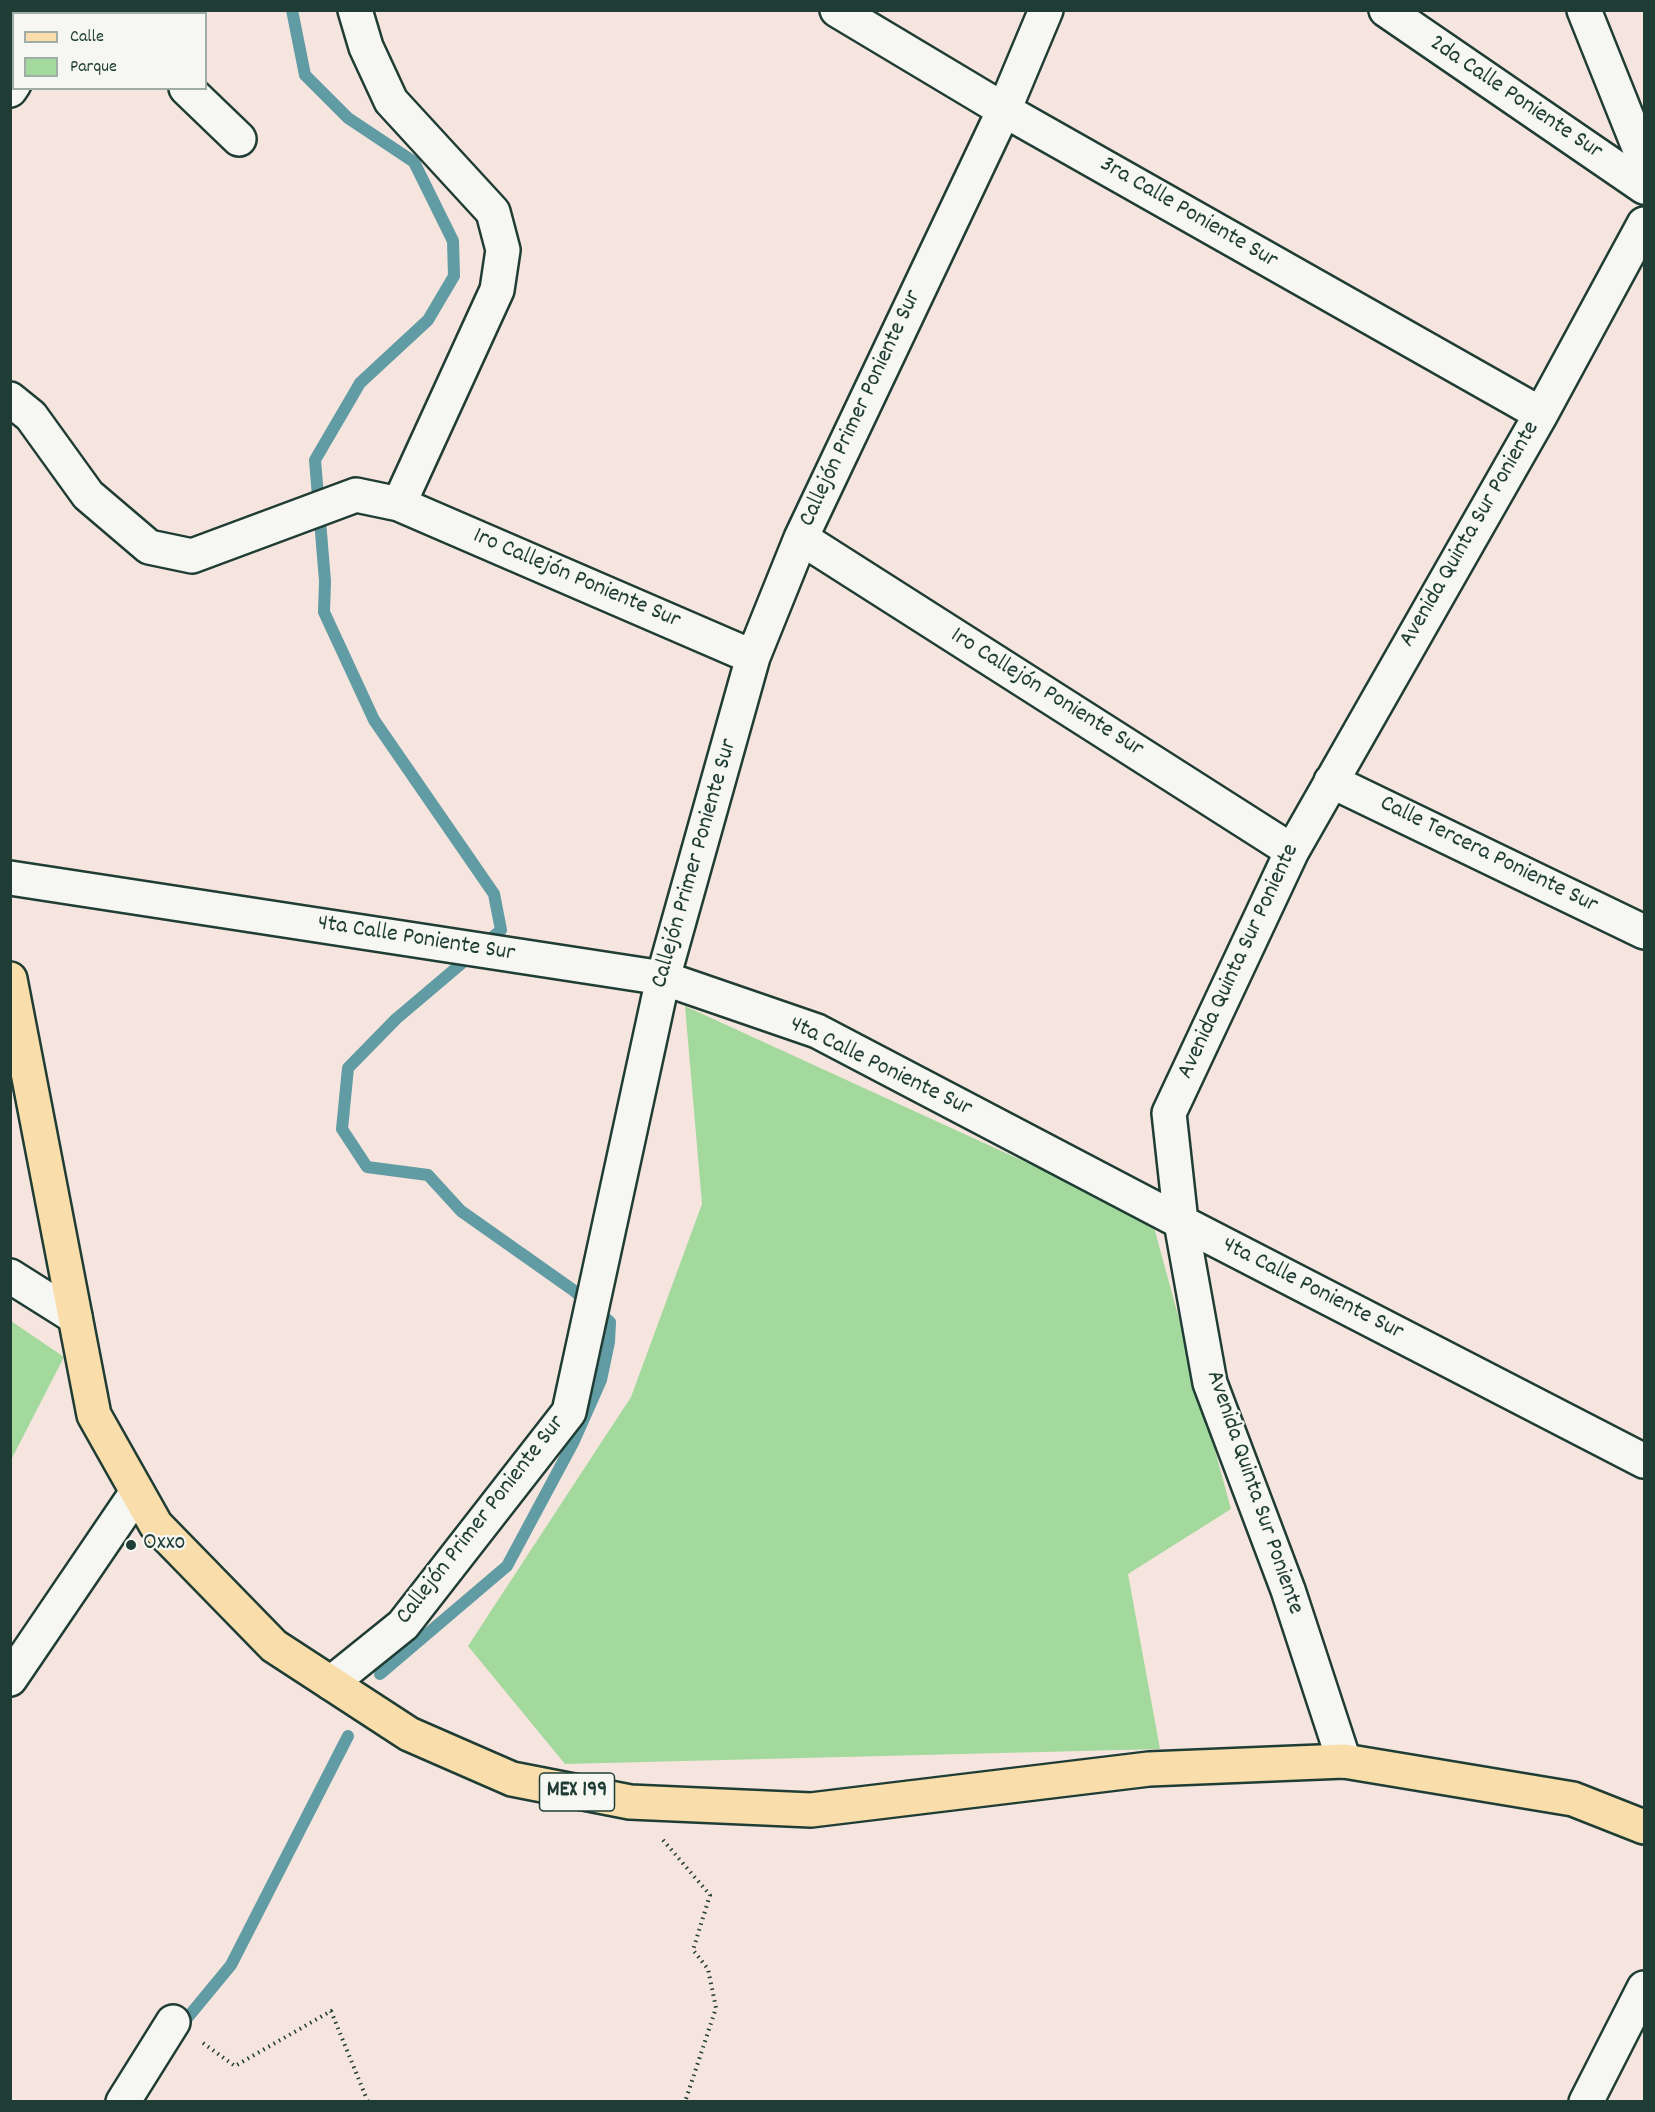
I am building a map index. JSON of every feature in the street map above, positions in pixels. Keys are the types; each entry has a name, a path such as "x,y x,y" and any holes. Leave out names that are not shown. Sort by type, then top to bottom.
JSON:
{"main road":[{"name":"MEX 199","path":"10,979 94,1415 156,1526 274,1646 409,1734 512,1779 630,1802 811,1810 1149,1769 1344,1761 1573,1799 1644,1827"}],"street":[{"path":"355,10 366,47 391,101 493,212 503,250 498,290 399,504"},
{"name":"3ra Calle Poniente Sur","path":"837,10 1004,110 1541,414"},
{"name":"Callejón Primer Poniente Sur","path":"331,1683 403,1625 569,1412 663,978 753,657 801,538 1004,110 1046,10"},
{"name":"2da Calle Poniente Sur","path":"1386,10 1644,187"},
{"path":"1584,10 1644,160"},
{"path":"188,90 239,139"},
{"name":"Avenida Quinta Sur Poniente","path":"1344,1761 1288,1590 1210,1383 1181,1222 1169,1113 1292,851 1541,414 1644,224"},
{"name":"1ro Callejón Poniente Sur","path":"10,399 31,416 88,495 148,547 192,556 356,495 399,504 753,657"},
{"name":"1ro Callejón Poniente Sur","path":"801,538 1292,851"},
{"name":"Calle Tercera Poniente Sur","path":"1331,781 1644,932"},
{"name":"4ta Calle Poniente Sur","path":"10,878 663,978 817,1031 1644,1461"},
{"path":"10,1276 75,1317"},
{"path":"10,1679 137,1492"},
{"path":"1587,2102 1644,1989"},
{"path":"123,2102 173,2022"}],"path":[{"path":"630,1802 710,1895 693,1950 708,1969 716,2008 686,2102"},
{"path":"236,2066 331,2011 368,2102"}],"green space":[{"path":"685,1006 1152,1220 1231,1509 1128,1574 1160,1749 565,1764 468,1646 631,1397 702,1204"},
{"path":"11,1321 64,1357 11,1460"}],"waterway":[{"path":"292,10 305,75 348,118 414,162 453,241 454,276 428,320 360,383 315,460 325,581 324,612 374,720 494,894 501,930 396,1019 348,1068 342,1129 367,1167 428,1175 461,1211 573,1290 610,1322 609,1342 601,1380 573,1443 507,1566 380,1674"},
{"path":"179,2028 231,1965 348,1736"}],"place":[{"name":"Oxxo","path":"131,1545"}]}
